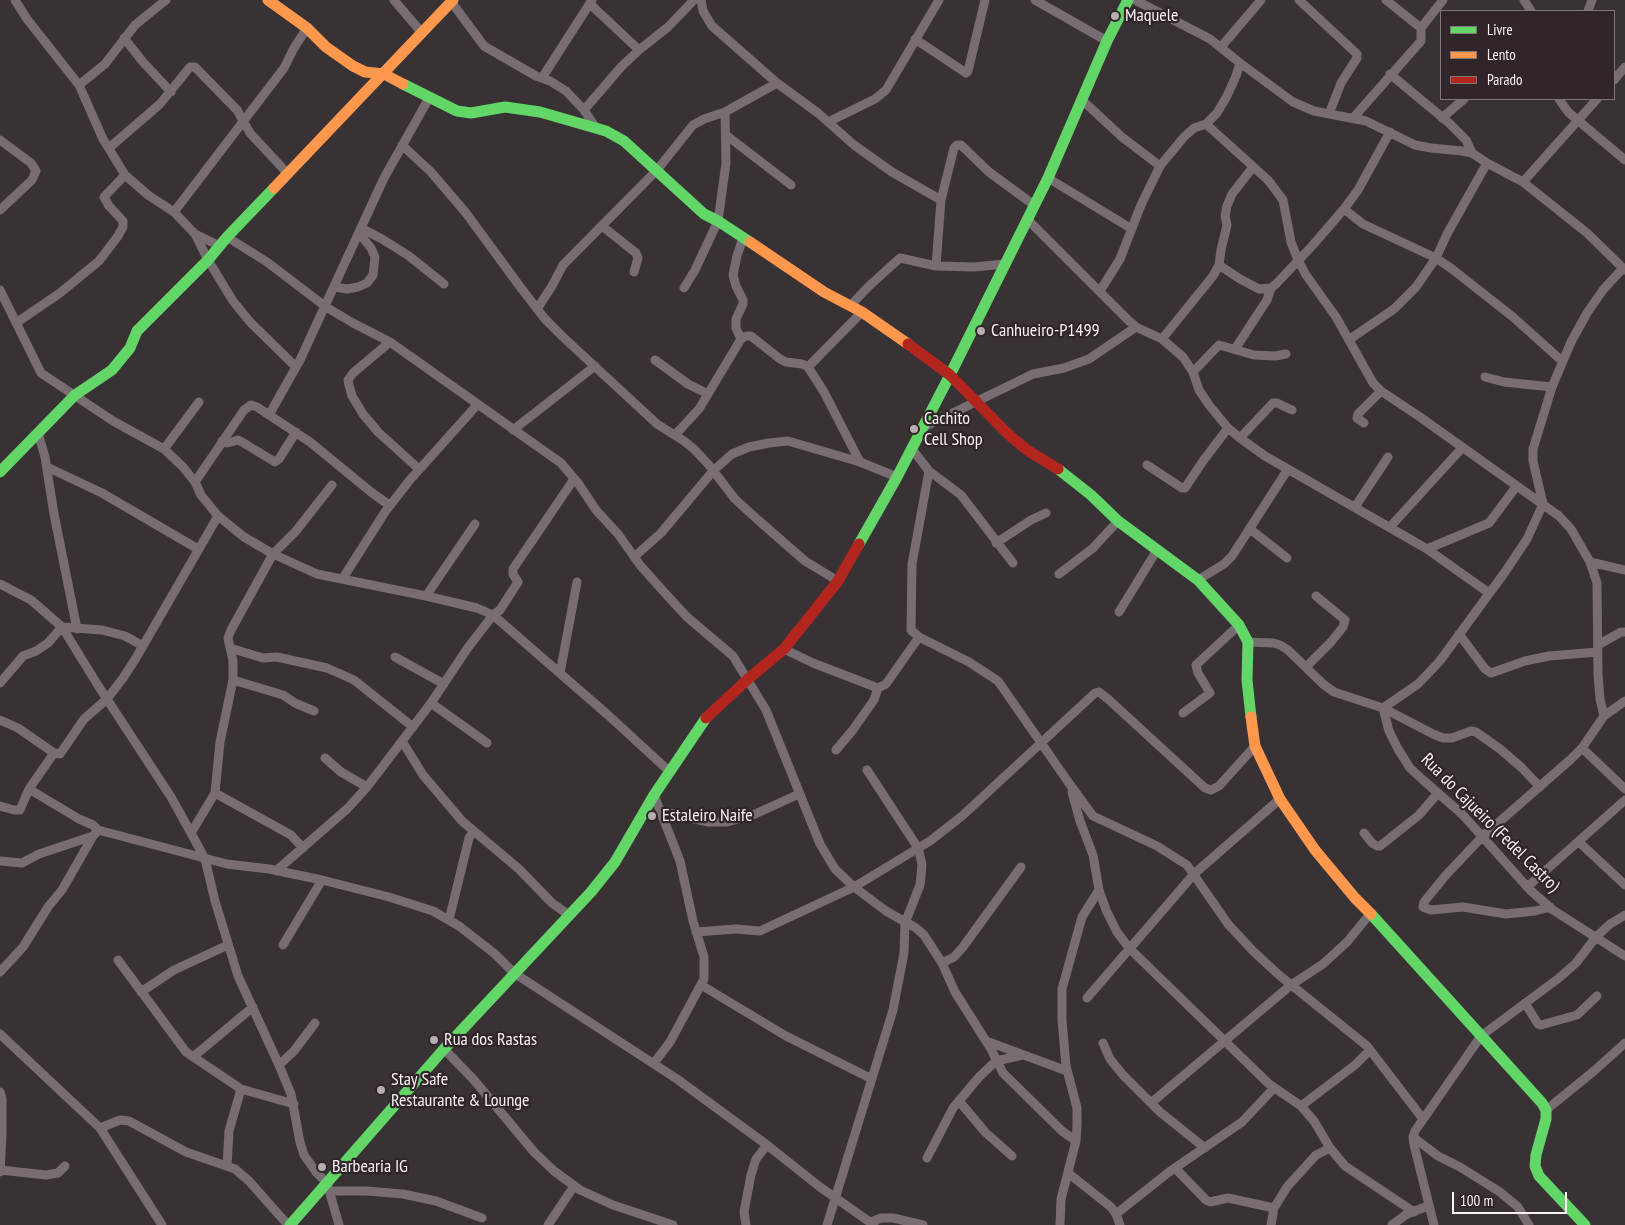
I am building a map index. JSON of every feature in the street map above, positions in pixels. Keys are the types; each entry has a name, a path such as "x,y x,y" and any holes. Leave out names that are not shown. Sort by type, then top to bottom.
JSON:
{"street":[{"path":"15,0 27,19 79,85 109,148 125,175 148,195 174,212 194,234 233,301 250,322 296,368"},
{"path":"79,85 106,64 135,25 166,0"},
{"path":"268,0 307,28 326,47 353,66 365,72 384,74 457,111 471,113 505,107 540,112 596,128 624,141 704,214 718,221 824,292 862,312 950,375 1008,434 1027,450 1062,471 1091,494 1118,521 1198,580 1239,625 1248,642 1247,680 1255,746 1280,799 1315,850 1355,898 1380,922 1542,1103 1546,1110 1546,1119 1536,1155 1535,1166 1539,1176 1585,1225"},
{"path":"394,0 422,33"},
{"path":"584,110 621,67 668,27 694,0"},
{"path":"701,0 703,11 712,26 777,83 828,122 854,145 892,172 940,200"},
{"path":"828,122 881,95 886,90 939,0"},
{"path":"915,39 966,73 985,0"},
{"path":"1035,0 1107,42"},
{"path":"100,1128 120,1120 128,1121 186,1152 235,1169 249,1181 289,1225 328,1187 444,1049 591,892 615,862 654,795 704,720 748,678 784,649 838,581 897,477 950,375 1048,178 1107,42 1128,0"},
{"path":"1135,0 1196,30 1293,102 1329,114 1354,117 1366,121 1415,145 1462,150 1472,153 1523,182 1587,233 1624,269 1603,290 1587,313 1562,361 1552,387 1533,450 1533,461 1543,504 1527,539 1490,593 1429,674 1418,684 1383,708"},
{"path":"1221,47 1261,0"},
{"path":"1299,0 1358,54 1341,83 1329,114"},
{"path":"1386,0 1421,28"},
{"path":"1354,117 1421,40 1421,28 1443,0"},
{"path":"1,469 75,396 112,370 130,348 137,331 208,260 451,1 484,46 566,91 584,110 596,128"},
{"path":"542,78 591,2 639,50"},
{"path":"174,212 284,68 307,28"},
{"path":"124,38 171,92"},
{"path":"1100,291 1120,259 1141,205 1160,166 1184,137 1194,128 1206,124 1217,113 1227,96 1240,63"},
{"path":"109,148 160,104 190,67 195,67 237,110 250,133 288,174"},
{"path":"1615,79 1625,67"},
{"path":"1390,74 1466,140 1472,153"},
{"path":"537,309 563,265 657,170 693,125 704,118 725,112 777,83"},
{"path":"269,414 296,368 326,307 384,178 429,98"},
{"path":"1082,100 1122,136 1160,166"},
{"path":"1442,118 1463,100"},
{"path":"1560,100 1568,112 1625,160"},
{"path":"1523,182 1597,100"},
{"path":"684,288 695,270 718,221 726,163 725,112"},
{"path":"1206,124 1268,180 1283,200 1291,242 1298,260 1350,339 1373,383 1381,391 1516,487 1543,504 1571,529 1590,562 1598,583 1600,699 1604,716"},
{"path":"1235,349 1267,300 1271,288 1312,246 1358,190 1390,132"},
{"path":"726,135 791,185"},
{"path":"0,140 31,163 36,171 32,180 0,210"},
{"path":"402,145 431,172 466,213 537,309 563,338 657,424 675,435 698,454 735,499 798,555 838,581"},
{"path":"936,266 940,200 954,148 961,145 989,172 1034,205"},
{"path":"1350,339 1394,309 1416,287 1436,258 1447,234 1487,163"},
{"path":"1162,339 1213,276 1219,265 1227,224 1225,216 1226,206 1232,194 1253,167"},
{"path":"16,323 60,293 99,260 118,236 123,221 109,206 104,197 125,175"},
{"path":"1048,178 1132,229"},
{"path":"1344,209 1363,224 1436,258 1513,317 1562,361"},
{"path":"1027,219 1136,327 1162,339 1183,357 1193,372 1199,390 1209,406 1228,428 1240,438 1265,456 1427,549 1490,593"},
{"path":"602,226 636,253 638,258 634,272"},
{"path":"360,231 382,239 409,256 444,284"},
{"path":"334,287 347,289 358,287 367,282 372,275 374,257 371,248 360,231"},
{"path":"194,234 224,242 268,262 326,307 352,323 390,342 561,464 640,565 687,618 733,656 748,678 766,710 820,844 835,869 854,888 886,911 916,928 924,936 942,962 955,992 985,1040 1002,1073 1062,1131 1076,1140"},
{"path":"741,339 736,328 736,320 743,304 733,274 736,256 743,238"},
{"path":"850,306 900,258 936,266 974,267 1005,264"},
{"path":"1219,265 1260,289 1271,288"},
{"path":"0,290 41,373 113,421 164,449 183,467 195,482 201,495 218,516 244,537 273,554 317,574 477,608 493,616 560,673 670,772"},
{"path":"808,367 862,312"},
{"path":"923,427 976,400 1034,374 1064,368 1089,358 1136,327"},
{"path":"675,435 699,409 741,339 751,336 780,360 808,367 824,392 860,462"},
{"path":"390,342 353,373 348,380 349,386 352,396 363,414 378,432 419,469"},
{"path":"1193,372 1219,346 1254,355 1276,356 1286,354"},
{"path":"655,360 688,384 708,394"},
{"path":"513,430 595,366"},
{"path":"1485,377 1504,382 1552,387"},
{"path":"1364,423 1357,418 1358,414 1381,391"},
{"path":"164,449 199,402"},
{"path":"1240,438 1273,403 1292,410"},
{"path":"195,482 244,410 251,405 269,414 296,432 389,505"},
{"path":"343,578 389,505 477,405"},
{"path":"1147,465 1182,488 1185,488 1228,428"},
{"path":"222,441 227,443 238,440 275,462 279,459 296,432"},
{"path":"38,433 47,467 54,514 77,629"},
{"path":"634,557 661,533 713,471 732,454 749,447 788,441 860,462 897,477"},
{"path":"1390,527 1462,448"},
{"path":"912,449 929,471 961,495 1013,563"},
{"path":"1355,507 1388,457"},
{"path":"47,467 102,493 198,549"},
{"path":"1198,580 1224,564 1232,556 1288,469"},
{"path":"929,471 912,564 911,630 919,637 969,662 998,681 1070,786 1093,816 1176,857 1187,865 1228,924 1253,951 1370,1050 1423,1118"},
{"path":"276,871 347,809 367,787 432,703 467,649 500,610 518,582 513,574 513,568 574,479"},
{"path":"191,833 215,793 220,742 233,680 233,661 228,638 231,630 273,554 296,531 332,485"},
{"path":"1427,549 1489,523 1516,487"},
{"path":"996,543 1031,520 1046,513"},
{"path":"0,720 18,728 54,753 60,754 84,719 107,699 136,658 218,516"},
{"path":"1059,574 1093,548 1118,521"},
{"path":"426,596 475,524"},
{"path":"1250,529 1287,558"},
{"path":"1119,612 1157,550"},
{"path":"1590,562 1625,570"},
{"path":"560,673 577,582"},
{"path":"0,584 31,600 62,627 170,797 205,859 215,901 238,976 280,1065 294,1104 304,1155 328,1187 339,1225"},
{"path":"1306,667 1331,642 1343,627 1345,620 1316,596"},
{"path":"1183,713 1210,694 1196,669 1196,665 1239,625"},
{"path":"62,627 102,630 125,636 143,646"},
{"path":"0,683 22,656 36,651 48,643 62,627"},
{"path":"1459,634 1485,669 1491,674 1525,661 1598,649 1621,632 1625,632"},
{"path":"836,750 874,700 878,688 886,684 919,637"},
{"path":"1248,642 1272,643 1280,646 1288,650 1323,684 1334,692 1383,708 1443,738 1452,738 1471,731 1476,732 1507,755 1540,787"},
{"path":"230,648 263,658 278,657 327,668 354,680 413,727"},
{"path":"784,649 813,663 878,688"},
{"path":"395,657 444,684"},
{"path":"233,680 283,695 295,703 314,711"},
{"path":"696,932 736,929 760,931 854,888 918,848 962,816 1095,693 1099,692 1205,788 1211,790 1219,786 1255,746"},
{"path":"1550,907 1535,911 1506,914 1463,907 1431,910 1423,906 1424,902 1446,875 1482,836 1540,787 1582,748 1604,716 1625,701"},
{"path":"432,703 487,743"},
{"name":"Rua do Cajueiro (Fedel Castro)","path":"1383,708 1389,731 1410,768 1462,814 1527,886 1550,907 1625,956"},
{"path":"402,741 423,775 474,832 519,869 552,902 569,915"},
{"path":"1582,748 1625,789"},
{"path":"0,806 20,810 30,789 54,753"},
{"path":"325,758 341,772 367,787"},
{"path":"827,1225 893,1010 904,953 905,922 920,885 922,864 918,848 867,770"},
{"path":"1070,786 1093,856 1099,890 1106,910 1117,932 1129,948 1191,1006 1223,1041 1274,1088 1301,1106 1314,1121 1330,1148 1345,1166 1414,1212"},
{"path":"30,789 79,819 93,825 96,833"},
{"path":"215,793 291,835 303,848"},
{"path":"1364,833 1377,846 1386,843 1418,815 1438,793"},
{"path":"661,811 708,822 727,822 753,815 800,794"},
{"path":"654,795 680,861 696,932 704,957 704,979 670,1042 654,1063"},
{"path":"1087,998 1194,874 1280,799"},
{"path":"1527,886 1625,800"},
{"path":"449,920 469,838 474,832"},
{"path":"0,972 23,947 48,907 62,890 96,833"},
{"path":"0,862 22,863 52,849 96,833 227,864 322,880 433,911 449,920 495,954 514,973 654,1063 767,1145 835,1198 873,1224 881,1218 893,1218 923,1225"},
{"path":"1579,842 1625,885"},
{"path":"942,962 954,957 963,948 1021,867"},
{"path":"283,945 322,880"},
{"path":"1060,1225 1061,1199 1076,1140 1077,1108 1067,1071 1062,1020 1062,989 1082,917 1099,890"},
{"path":"1151,1103 1291,985 1323,964 1347,942 1370,914"},
{"path":"1434,1225 1413,1137 1423,1118 1481,1036 1554,982 1576,963 1596,937 1610,924 1625,915"},
{"path":"141,992 174,970 228,945"},
{"path":"118,960 186,1052 241,1090 294,1104"},
{"path":"701,985 786,1036 872,1079"},
{"path":"1525,1003 1538,1024 1541,1025 1577,1015 1597,996"},
{"path":"193,1057 253,1007"},
{"path":"280,1065 294,1051 314,1023"},
{"path":"0,1034 100,1128 162,1225"},
{"path":"985,1040 1023,1056 1067,1071"},
{"path":"1103,1043 1110,1059 1123,1075 1151,1103 1205,1148"},
{"path":"1546,1110 1625,1043"},
{"path":"444,1049 474,1080 534,1152 554,1171 574,1186 613,1205 673,1225"},
{"path":"1301,1106 1355,1066 1370,1050"},
{"path":"927,1158 953,1108 979,1077 996,1061 1023,1056"},
{"path":"1116,1214 1175,1168 1249,1116 1274,1088"},
{"path":"227,1166 229,1131 241,1090"},
{"path":"1,1096 0,1171 46,1175 58,1173 65,1166"},
{"path":"958,1101 985,1132 1012,1156"},
{"path":"1413,1137 1438,1156 1460,1167 1500,1192 1518,1207 1529,1225"},
{"path":"746,1225 744,1212 751,1175 756,1159 767,1145"},
{"path":"1271,1225 1274,1208 1287,1187 1316,1155 1330,1148"},
{"path":"1175,1168 1200,1195 1210,1202 1228,1198 1274,1208"},
{"path":"1068,1172 1102,1198 1116,1214 1120,1225"},
{"path":"548,1225 574,1186"},
{"path":"328,1187 403,1194 436,1201 482,1218"},
{"path":"1392,1225 1407,1214 1428,1206"}],"traffic: fast":[{"path":"859,544 897,477 950,375 1048,178 1107,41 1128,0"},
{"path":"403,84 457,111 471,113 505,107 540,112 606,131 624,141 704,214 750,242"},
{"path":"0,472 75,395 112,370 130,348 137,331 208,260 227,237 274,188"},
{"path":"1058,469 1091,495 1118,521 1198,580 1239,625 1248,642 1247,680 1251,717"},
{"path":"290,1225 444,1049 591,892 615,862 654,795 706,718"},
{"path":"1371,914 1542,1103 1546,1110 1546,1119 1536,1155 1535,1166 1539,1176 1585,1225"}],"traffic: slow":[{"path":"268,0 307,28 326,47 353,66 365,72 384,74 403,84"},
{"path":"274,188 453,0"},
{"path":"750,242 824,292 862,312 908,344"},
{"path":"1251,717 1255,746 1280,799 1315,850 1355,898 1371,914"}],"traffic: jam":[{"path":"908,344 950,375 1008,434 1027,450 1058,469"},
{"path":"706,718 784,649 838,581 859,544"}],"place":[{"name":"Maquele","path":"1115,16"},
{"name":"Canhueiro-P1499","path":"981,331"},
{"name":"Cachito Cell Shop","path":"914,429"},
{"name":"Estaleiro Naife","path":"652,816"},
{"name":"Rua dos Rastas","path":"434,1040"},
{"name":"Stay Safe Restaurante & Lounge","path":"381,1090"},
{"name":"Barbearia IG","path":"322,1167"}]}
